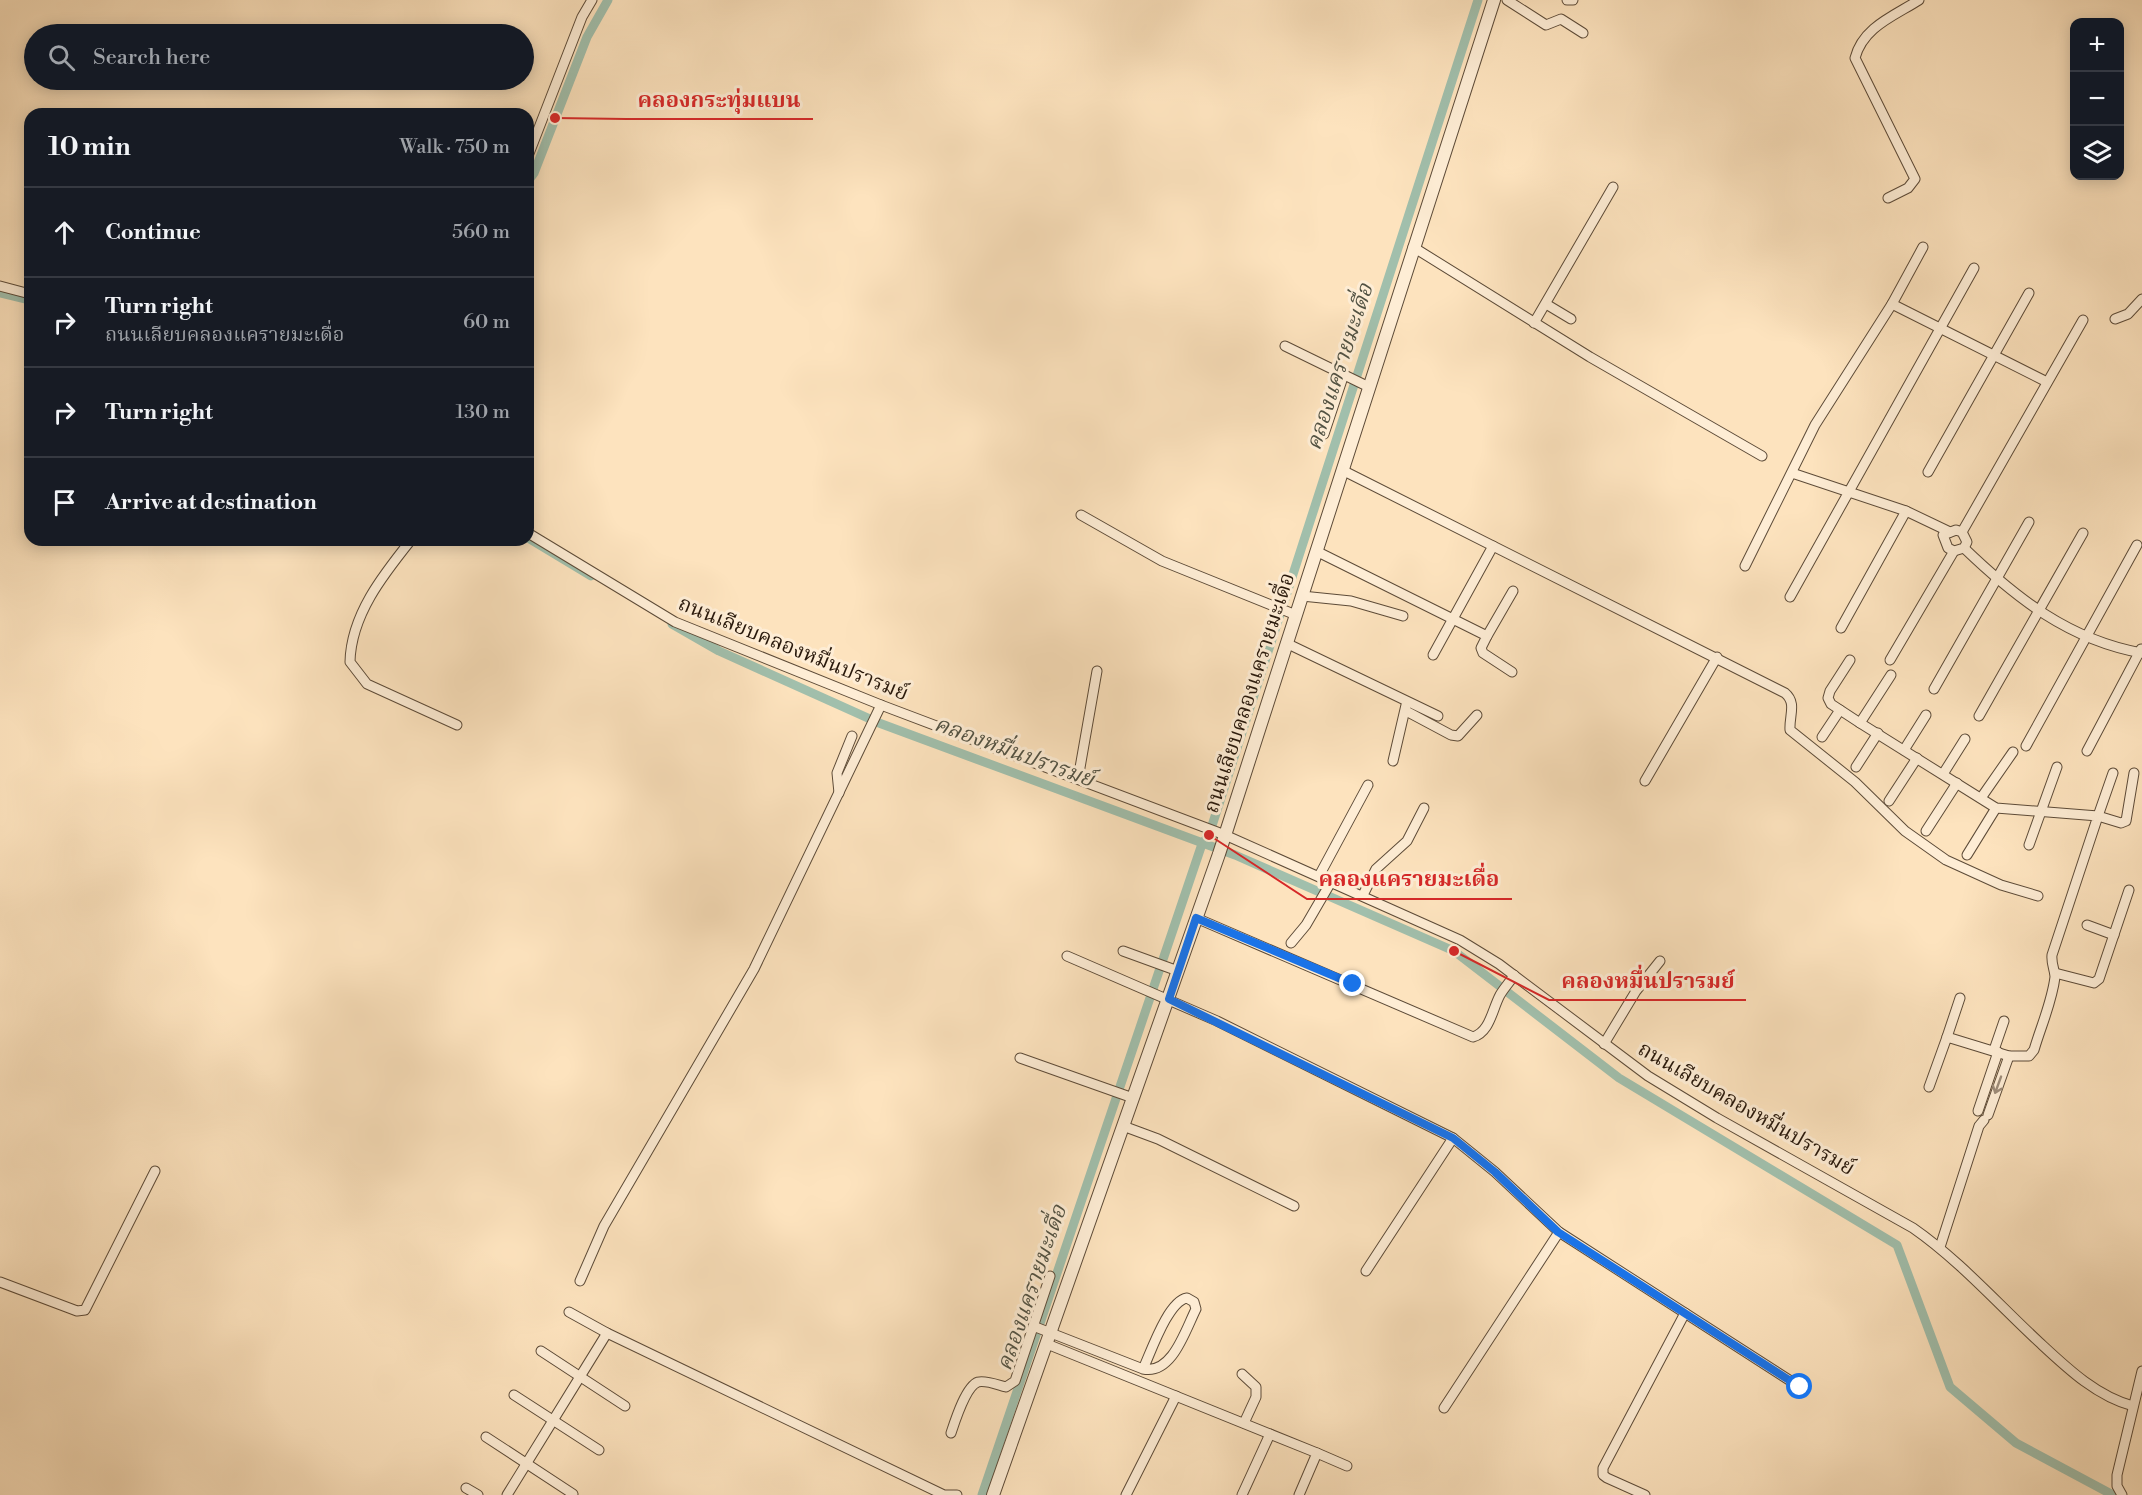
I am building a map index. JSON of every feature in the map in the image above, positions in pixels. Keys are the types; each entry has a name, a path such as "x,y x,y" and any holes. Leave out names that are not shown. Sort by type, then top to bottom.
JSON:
{"street":[{"path":"534,141 582,17 592,0"},
{"path":"1507,0 1539,23 1546,25 1561,19 1583,33"},
{"path":"1567,0 1573,0"},
{"path":"1888,198 1908,188 1915,179 1855,58 1858,45 1866,33 1919,0"},
{"name":"ถนนเลียบคลองแครายมะเดื่อ","path":"993,1495 1043,1332 1123,1126 1124,1095 1170,969 1196,918 1286,643 1287,612 1302,596 1342,470 1356,380 1413,247 1492,1"},
{"path":"1534,323 1613,187"},
{"path":"1413,247 1534,323 1762,456"},
{"path":"1745,566 1815,425 1892,304 1923,248"},
{"path":"1790,597 1974,268"},
{"path":"0,286 24,292"},
{"path":"1928,471 2029,293"},
{"path":"2115,319 2128,314 2142,299"},
{"path":"1546,304 1571,319"},
{"path":"1892,304 2047,382"},
{"path":"1962,532 2083,320"},
{"path":"1285,346 1356,380 1324,434"},
{"path":"1342,470 1717,657 1791,698 1790,730 1834,764 1924,845 1966,871 2038,896"},
{"path":"1792,473 1906,511 1950,532"},
{"path":"1841,628 1906,511"},
{"path":"1081,515 1162,561 1287,612"},
{"path":"1934,689 2029,522"},
{"path":"1953,551 1948,548 1942,535 1962,532 1966,536 1964,548"},
{"path":"1979,716 2083,533"},
{"name":"ถนนเลียบคลองหมื่นปรารมย์","path":"534,537 675,622 878,712 1077,779 1207,828 1221,841 1319,876 1468,944 1514,975 1648,1076 1717,1118 1894,1216 1940,1247 2059,1361 2101,1394 2133,1406"},
{"path":"2026,746 2137,544"},
{"path":"407,546 364,608 358,622 350,662 367,684 457,725"},
{"path":"1433,655 1493,546"},
{"path":"1964,548 1997,579 2039,611 2086,638 2141,651 2087,751"},
{"path":"1890,660 1953,551 1964,548"},
{"path":"1316,551 1487,636"},
{"path":"1512,672 1483,653 1481,648 1513,591"},
{"path":"1302,596 1351,601 1403,616"},
{"path":"1286,643 1438,716"},
{"path":"1645,781 1717,657"},
{"path":"1850,660 1830,690 1828,698 1831,704 1996,808 2098,816 2125,822 2134,773"},
{"path":"1077,779 1097,671"},
{"path":"1860,723 1891,675"},
{"path":"1393,761 1406,711 1406,700"},
{"path":"1822,737 1840,710"},
{"path":"1406,711 1451,735 1458,736 1477,715"},
{"path":"580,1281 604,1226 754,969 878,712"},
{"path":"1904,750 1926,715"},
{"path":"1856,767 1878,733"},
{"path":"839,793 837,773 852,736"},
{"path":"1943,774 1965,739"},
{"path":"1982,798 2013,752"},
{"path":"1889,801 1917,758"},
{"path":"2029,845 2057,767"},
{"path":"1947,1037 2009,1056 2030,1056 2034,1050 2055,973 2051,965 2052,955 2113,773"},
{"path":"1926,831 1957,783"},
{"path":"1319,876 1368,785"},
{"path":"1363,895 1376,869 1407,841 1424,808"},
{"path":"1967,855 1996,808"},
{"path":"1291,943 1331,882"},
{"path":"2055,973 2094,983 2099,979 2128,890"},
{"path":"1196,918 1473,1037 1480,1035 1485,1029 1501,993 1514,975"},
{"path":"2087,925 2114,935"},
{"path":"1123,951 1170,969"},
{"path":"1067,956 1160,995 1453,1138 1495,1172 1558,1232 1800,1387"},
{"path":"1604,1044 1636,991 1660,961"},
{"path":"1929,1087 1960,998"},
{"path":"1940,1247 1982,1115 2004,1021"},
{"path":"1982,1115 2009,1056"},
{"path":"1020,1058 1124,1095"},
{"path":"1123,1126 1158,1139 1294,1206"},
{"path":"1366,1271 1453,1138"},
{"path":"0,1282 77,1311 85,1310 155,1172"},
{"path":"1444,1408 1558,1232"},
{"path":"951,1433 969,1390 975,1383 1011,1386 1043,1332 1050,1276"},
{"path":"1043,1332 1143,1369 1153,1371 1163,1367 1175,1349 1196,1309 1194,1302 1187,1298 1181,1299 1169,1312 1143,1369"},
{"path":"569,1312 607,1333 944,1495 957,1495"},
{"path":"1645,1495 1607,1478 1603,1475 1603,1468 1633,1407 1685,1313"},
{"path":"1043,1332 1176,1396 1347,1466"},
{"path":"507,1495 607,1333"},
{"path":"1156,1340 1175,1349"},
{"path":"541,1351 625,1406"},
{"path":"2122,1495 2117,1486 2117,1475 2142,1371"},
{"path":"1242,1374 1256,1387 1256,1396 1244,1423"},
{"path":"514,1395 599,1450"},
{"path":"1126,1495 1176,1396"},
{"path":"1242,1495 1270,1434"},
{"path":"486,1437 573,1494"},
{"path":"1299,1495 1317,1453"},
{"path":"466,1488 478,1495"}],"waterway":[{"path":"534,173 587,37 608,0"},
{"name":"คลองแครายมะเดื่อ","path":"982,1495 1202,844 1209,835 1478,0"},
{"name":"คลองหมื่นปรารมย์","path":"0,293 24,299"},
{"name":"คลองหมื่นปรารมย์","path":"534,542 591,576"},
{"name":"คลองหมื่นปรารมย์","path":"672,624 719,651 879,723 1235,855 1454,951 1619,1078 1897,1245 1950,1387 2016,1443 2113,1495"}],"place":[{"name":"คลองกระทุ่มแบน","path":"555,118"},
{"name":"คลองแครายมะเดื่อ","path":"1209,835"},
{"name":"คลองหมื่นปรารมย์","path":"1454,951"}],"route":[{"path":"1353,984 1196,918 1169,999 1433,1126 1453,1138 1495,1172 1558,1232 1800,1387"}]}
